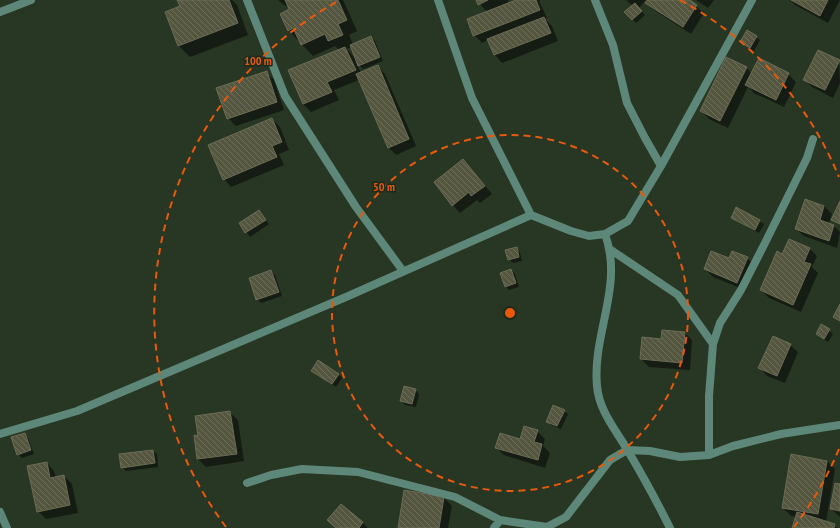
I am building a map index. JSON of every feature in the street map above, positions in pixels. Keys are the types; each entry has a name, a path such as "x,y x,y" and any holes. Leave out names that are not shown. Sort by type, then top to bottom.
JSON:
{"street":[{"path":"0,12 31,0"},
{"path":"247,0 285,96 356,207 403,271"},
{"path":"438,0 472,98 531,215 571,231 589,236 605,234 628,221 662,166 752,0"},
{"path":"595,0 613,45 627,103 645,138 662,166"},
{"path":"709,456 709,396 713,344 720,323 766,241 806,158 813,139"},
{"path":"0,434 77,411 531,215"},
{"path":"605,234 611,250 611,286 596,364 597,388 602,408 628,450 670,528"},
{"path":"611,250 678,295 713,344"},
{"path":"247,483 271,474 302,469 358,472 455,497 500,520 547,527 566,517 610,460 628,450 650,451 680,457 709,456 733,446 781,434 840,424"},
{"path":"0,512 4,526"},
{"path":"494,528 500,520"}],"building":[{"path":"177,0 229,0 238,23 178,46 165,12 180,6"},
{"path":"285,0 338,0 347,20 338,24 343,35 328,41 325,34 301,45 293,28 288,31 280,14 289,9"},
{"path":"476,0 488,0 478,5"},
{"path":"516,0 536,0 540,10 473,36 467,19"},
{"path":"647,0 690,0 697,5 683,27 645,3"},
{"path":"791,0 828,0 820,16"},
{"path":"635,3 642,11 632,20 624,12"},
{"path":"544,17 551,33 494,55 487,39"},
{"path":"747,30 757,36 750,48 740,42"},
{"path":"371,36 380,57 358,66 350,45"},
{"path":"345,47 356,70 327,82 332,92 303,104 288,70"},
{"path":"818,50 840,60 825,90 803,80"},
{"path":"726,57 747,67 720,121 700,111"},
{"path":"759,58 789,73 776,100 745,85"},
{"path":"378,65 409,139 388,148 356,74"},
{"path":"267,71 277,102 227,119 216,88"},
{"path":"272,118 282,142 272,146 277,157 223,180 208,145"},
{"path":"463,159 485,186 471,196 469,192 452,206 434,182"},
{"path":"805,199 824,206 820,220 834,225 829,241 795,229"},
{"path":"840,201 840,224 831,220"},
{"path":"736,207 760,220 755,230 731,218"},
{"path":"259,210 266,220 245,233 239,223"},
{"path":"789,239 810,248 804,262 811,264 793,305 760,290 777,251 782,254"},
{"path":"517,247 519,257 508,260 505,250"},
{"path":"711,251 729,258 732,251 748,257 737,283 704,269"},
{"path":"511,269 516,283 505,287 500,273"},
{"path":"271,270 279,292 256,300 249,278"},
{"path":"840,304 840,321 833,317"},
{"path":"821,324 830,329 824,339 816,334"},
{"path":"662,330 685,332 682,363 640,359 642,337 661,339"},
{"path":"773,336 791,344 777,376 758,368"},
{"path":"318,360 339,374 332,384 311,371"},
{"path":"404,386 416,389 412,404 400,401"},
{"path":"553,405 565,410 557,426 546,422"},
{"path":"230,411 237,454 197,459 194,435 198,436 195,416"},
{"path":"524,426 538,430 534,442 542,444 538,460 495,448 500,433 520,439"},
{"path":"25,433 31,450 17,455 11,437"},
{"path":"153,450 155,463 121,468 119,454"},
{"path":"791,454 827,461 818,514 782,508"},
{"path":"47,462 50,478 64,475 70,505 37,512 27,466"},
{"path":"835,483 840,484 840,511 830,509"},
{"path":"404,490 444,497 439,528 398,528"},
{"path":"341,504 363,522 359,528 336,528 327,520"},
{"path":"797,512 835,524 834,528 792,528"}]}
